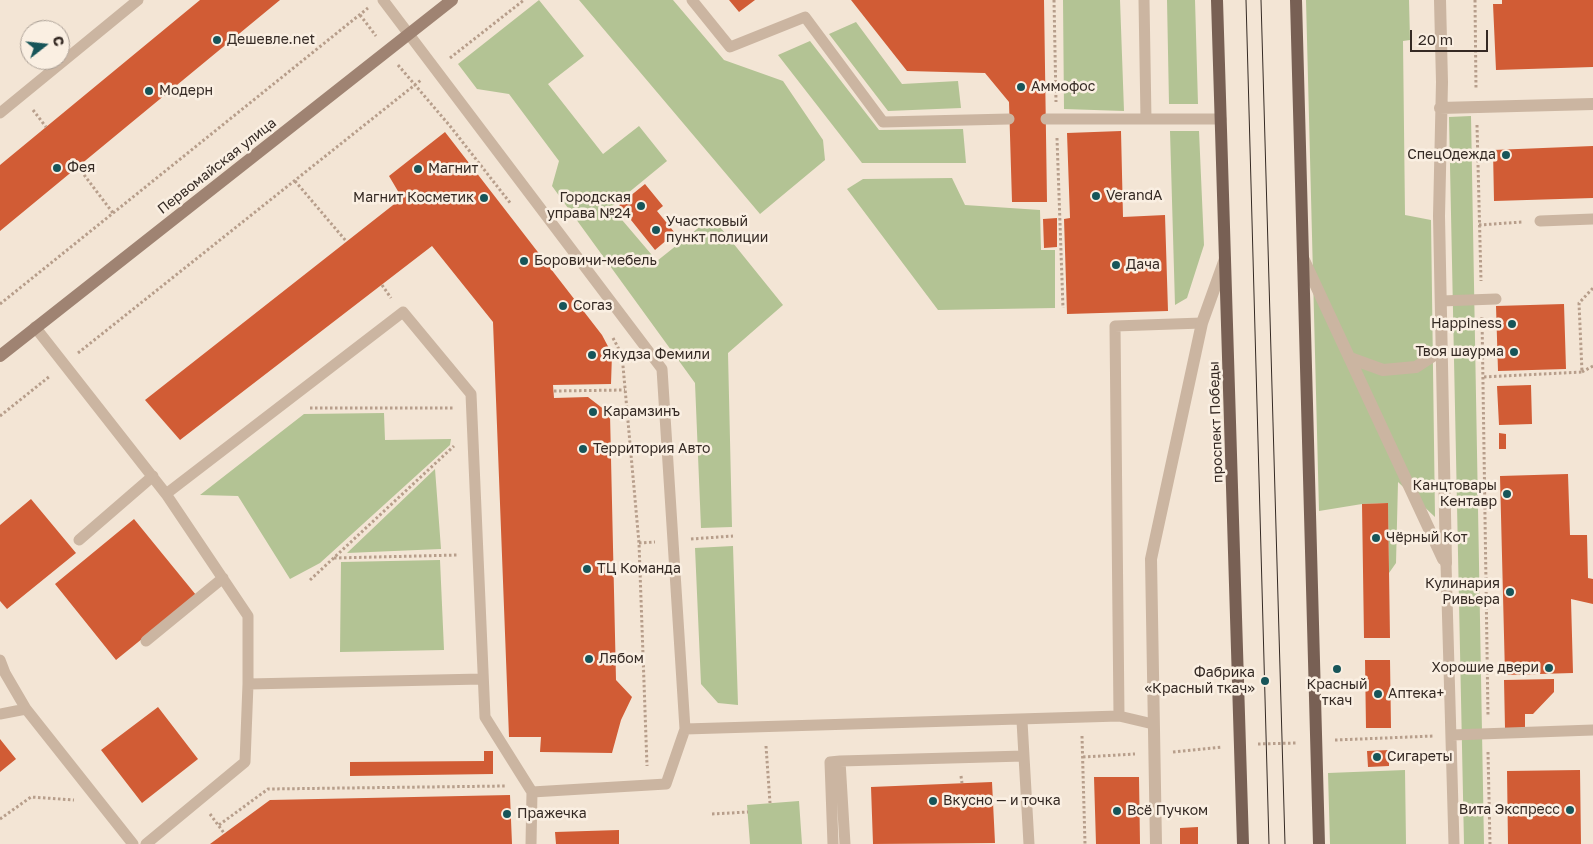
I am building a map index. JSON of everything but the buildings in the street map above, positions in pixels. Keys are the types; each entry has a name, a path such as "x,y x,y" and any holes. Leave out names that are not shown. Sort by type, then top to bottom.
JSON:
{"main road":[{"name":"проспект Победы","path":"1218,0 1243,844"},
{"path":"1296,0 1318,844"}],"street":[{"name":"Первомайская улица","path":"0,356 452,0"},
{"path":"1440,0 1441,301 1446,563"},
{"path":"1440,108 1477,105 1593,104"},
{"path":"1156,844 1151,559 1202,323 1226,254"},
{"path":"1303,258 1446,563"},
{"path":"1350,358 1384,370 1416,367 1442,350"}],"lane":[{"path":"0,113 138,0"},
{"path":"692,0 730,46 806,17 883,122 1009,119"},
{"path":"1144,0 1146,119"},
{"path":"377,2 408,35 662,370 685,729 666,784 530,789"},
{"path":"1051,120 1222,119"},
{"path":"1540,221 1593,219"},
{"path":"1441,301 1496,299"},
{"path":"166,494 403,312 471,394 485,717 530,789 531,844"},
{"path":"1119,716 1115,326 1202,323"},
{"path":"35,328 153,476 248,616 245,762 146,844"},
{"path":"79,540 153,476"},
{"path":"1446,563 1454,844"},
{"path":"146,641 223,578"},
{"path":"0,660 5,673 26,710 133,844"},
{"path":"248,684 482,679"},
{"path":"0,714 26,710"},
{"path":"685,729 1022,721 1119,716 1153,724"},
{"path":"1022,721 1029,844"},
{"path":"1452,735 1593,730"},
{"path":"833,844 830,762 1024,756"},
{"path":"840,761 845,844"}],"path":[{"path":"0,416 524,0"},
{"path":"1054,0 1051,120 1063,308"},
{"path":"1475,0 1484,376 1490,844"},
{"path":"0,304 377,2"},
{"path":"414,86 450,126 515,210"},
{"path":"78,167 113,213"},
{"path":"294,181 346,242"},
{"path":"1479,225 1540,221"},
{"path":"1582,372 1580,303 1593,288"},
{"path":"610,332 622,355 639,543 648,786"},
{"path":"1484,376 1582,372 1593,366"},
{"path":"554,391 625,390"},
{"path":"278,408 472,408"},
{"path":"310,580 472,429"},
{"path":"334,558 477,554"},
{"path":"1082,732 1085,844"},
{"path":"1240,746 1452,735"},
{"path":"766,745 770,803"},
{"path":"219,825 268,789 530,789"},
{"path":"0,819 31,797 99,802"},
{"path":"712,814 748,812"}],"green space":[{"path":"539,0 584,56 548,84 603,154 639,126 667,161 611,207 657,261 712,217 783,305 728,353 732,527 701,528 695,383 552,186 559,161 509,94 477,89 458,64"},
{"path":"579,0 673,0 724,60 783,81 823,140 825,160 760,214"},
{"path":"1063,0 1120,0 1124,111 1064,109"},
{"path":"1167,0 1195,0 1198,104 1169,104"},
{"path":"1306,0 1409,0 1410,40 1403,41 1405,215 1431,220 1435,517 1398,482 1396,563 1389,573 1388,503 1362,504 1319,511"},
{"path":"856,22 902,84 958,81 961,108 888,111 829,34"},
{"path":"810,41 879,130 963,129 966,163 862,163 778,55"},
{"path":"1471,116 1484,844 1464,844 1449,117"},
{"path":"1170,131 1199,131 1204,245 1187,298 1175,305"},
{"path":"952,178 965,205 1040,210 1041,250 1055,250 1055,308 938,310 847,189 863,179"},
{"path":"384,413 385,440 451,439 450,445 320,563 290,579 238,496 200,495 304,414"},
{"path":"435,469 441,549 347,553"},
{"path":"733,546 738,705 718,703 701,684 695,548"},
{"path":"440,560 444,650 340,652 341,562"},
{"path":"1405,770 1406,844 1330,844 1328,773"},
{"path":"799,801 802,844 750,844 747,805"}],"tram line":[{"path":"1246,0 1269,844"},
{"path":"1261,0 1285,844"}],"place":[{"name":"Дешевле.net","path":"217,40"},
{"name":"Аммофос","path":"1021,87"},
{"name":"Модерн","path":"149,91"},
{"name":"СпецОдежда","path":"1506,155"},
{"name":"Фея","path":"57,168"},
{"name":"Магнит","path":"418,169"},
{"name":"VerandA","path":"1096,196"},
{"name":"Магнит Косметик","path":"484,198"},
{"name":"Городская управа №24","path":"641,206"},
{"name":"Участковый пункт полиции","path":"656,230"},
{"name":"Боровичи-мебель","path":"524,261"},
{"name":"Дача","path":"1116,265"},
{"name":"Согаз","path":"563,306"},
{"name":"Happiness","path":"1512,324"},
{"name":"Твоя шаурма","path":"1514,352"},
{"name":"Якудза Фемили","path":"592,355"},
{"name":"Карамзинъ","path":"593,412"},
{"name":"Территория Авто","path":"583,449"},
{"name":"Канцтовары Кентавр","path":"1507,494"},
{"name":"Чёрный Кот","path":"1376,538"},
{"name":"ТЦ Команда","path":"587,569"},
{"name":"Кулинария Ривьера","path":"1510,592"},
{"name":"Лябом","path":"589,659"},
{"name":"Хорошие двери","path":"1549,668"},
{"name":"Красный ткач","path":"1337,669"},
{"name":"Фабрика «Красный ткач»","path":"1265,681"},
{"name":"Аптека+","path":"1378,694"},
{"name":"Сигареты","path":"1377,757"},
{"name":"Вкусно — и точка","path":"933,801"},
{"name":"Вита Экспресс","path":"1570,810"},
{"name":"Всё Пучком","path":"1117,811"},
{"name":"Пражечка","path":"507,814"}]}
